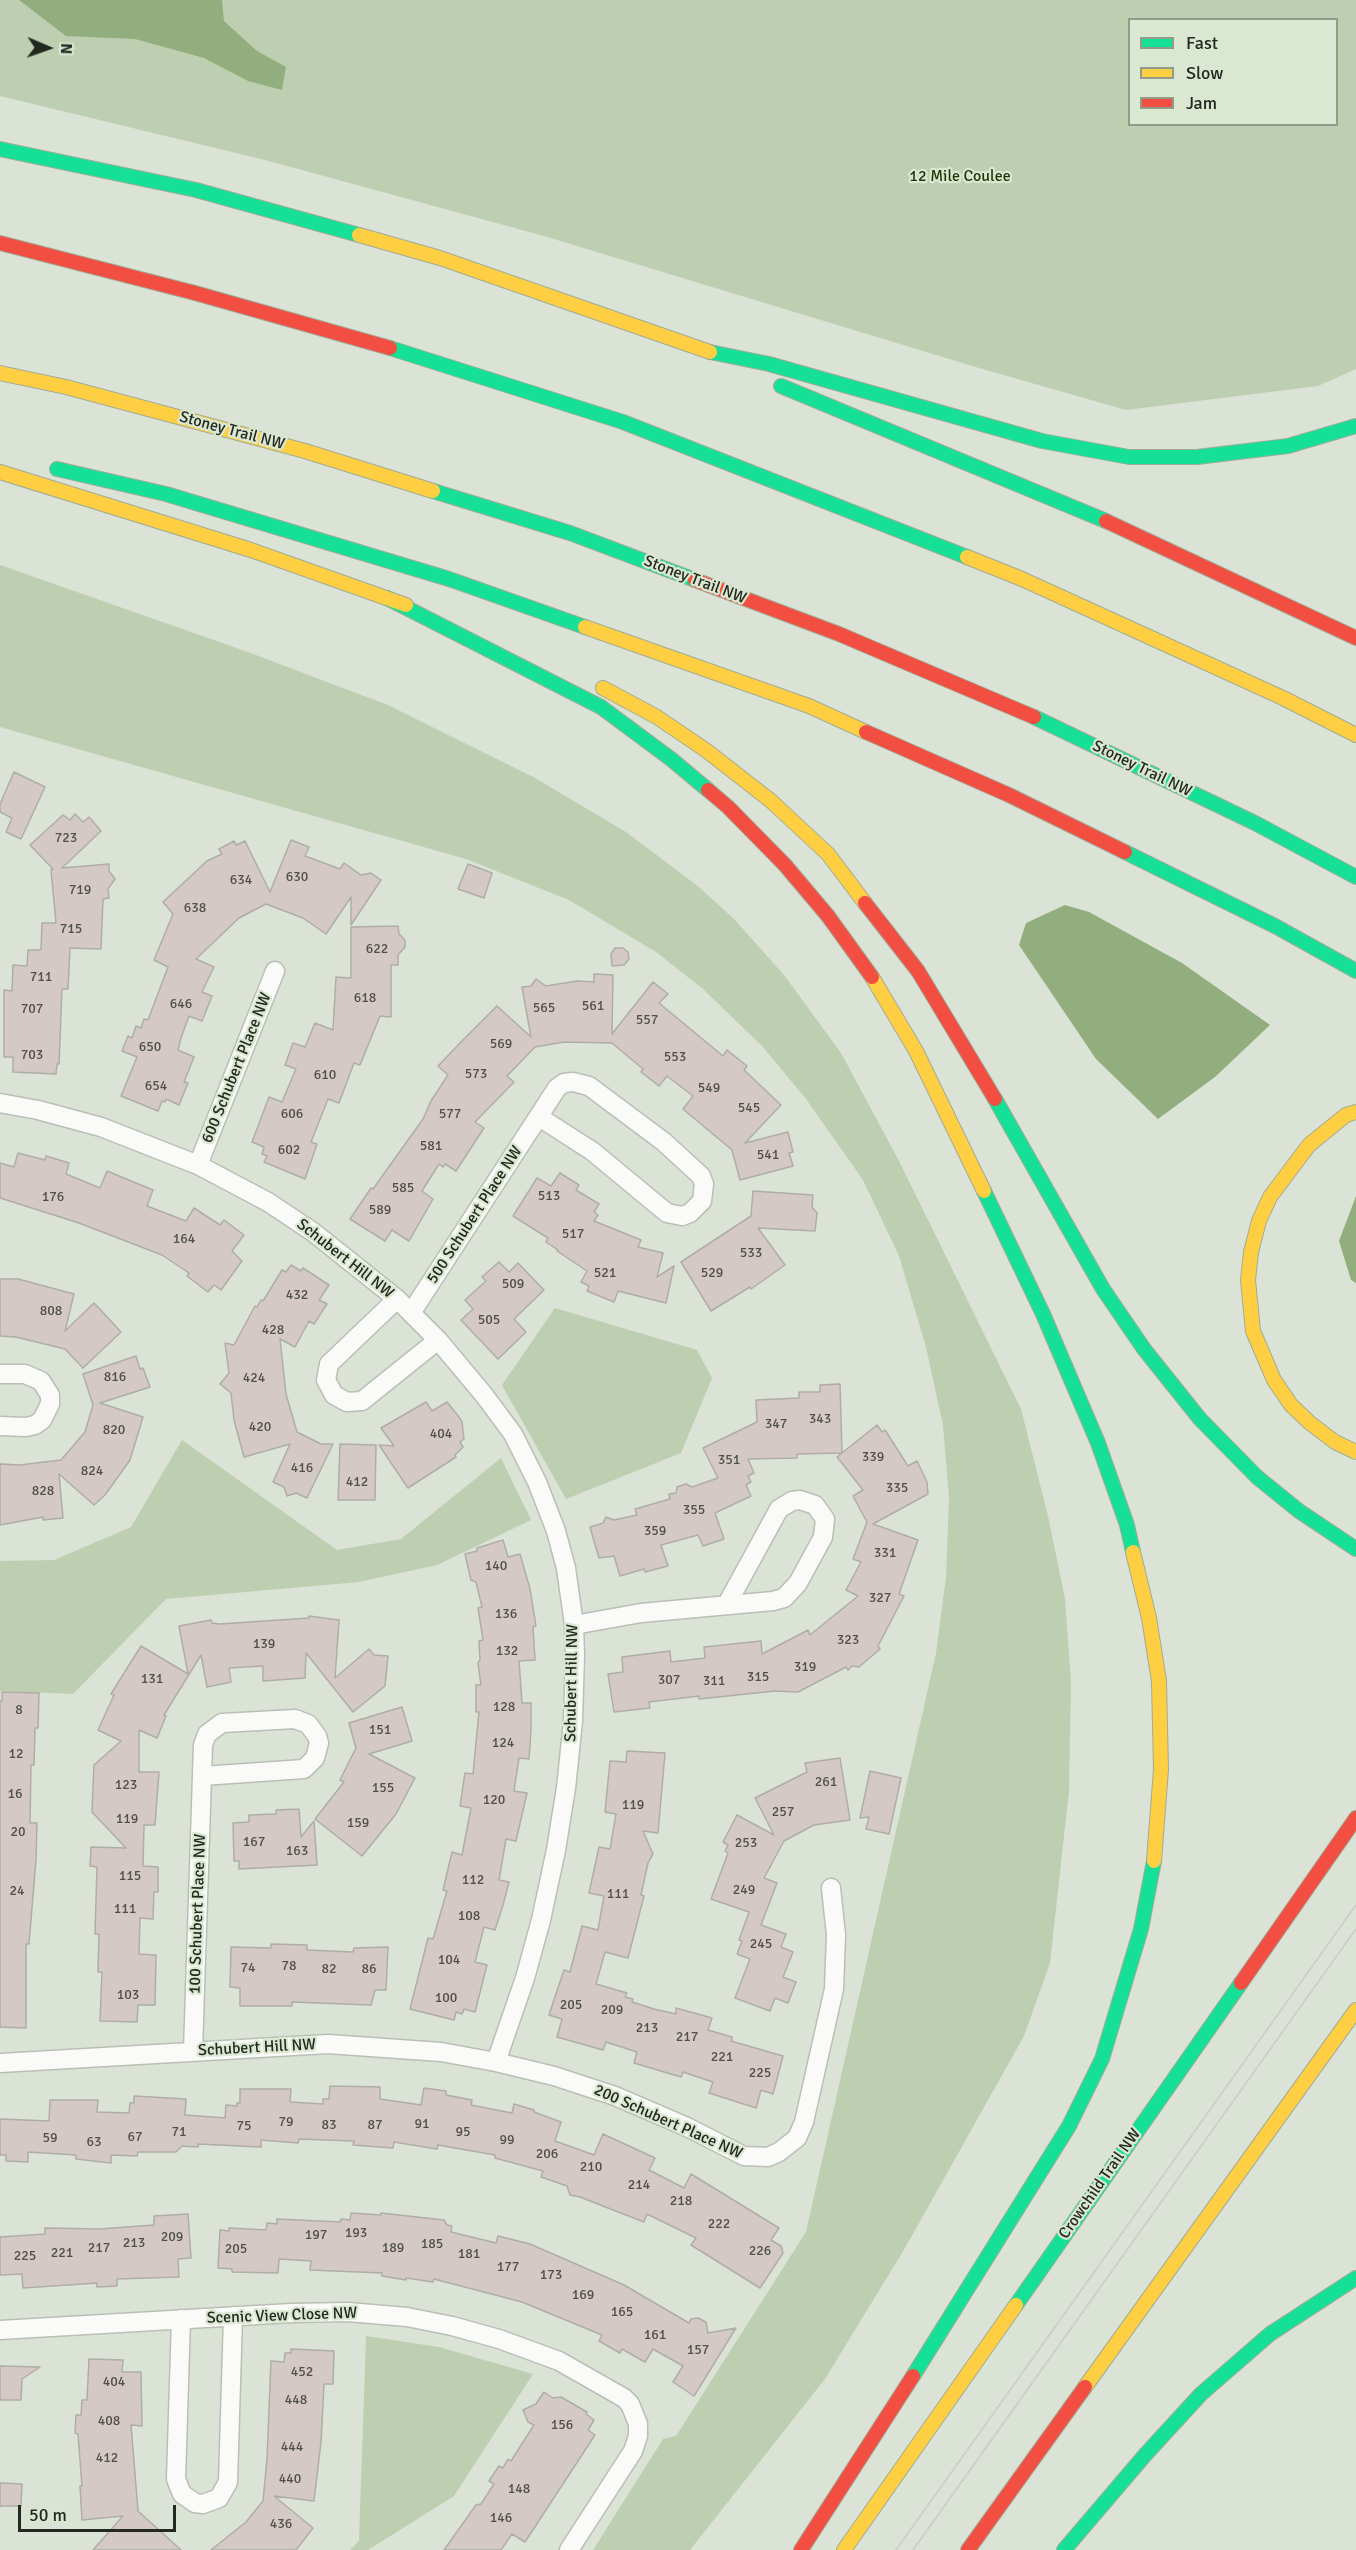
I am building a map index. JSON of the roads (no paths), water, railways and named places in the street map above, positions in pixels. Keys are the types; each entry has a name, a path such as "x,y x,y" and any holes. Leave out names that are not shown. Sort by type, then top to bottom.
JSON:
{"highway":[{"path":"0,149 196,190 440,258 586,307 719,355 759,376 1130,531 1356,638"},
{"path":"0,243 195,293 398,350 623,422 1022,579 1283,698 1356,735"},
{"path":"719,355 769,364 1042,441 1129,457 1197,457 1288,446 1356,426"},
{"name":"Stoney Trail NW","path":"0,373 66,387 305,451 570,533 839,634 1064,730 1255,823 1356,877"},
{"path":"44,466 166,494 449,579 809,706 1009,795 1275,926 1356,971"},
{"path":"0,472 251,550 387,598 560,670"},
{"path":"387,598 601,707 671,759 728,807 785,865 828,916 876,985 916,1051 1043,1314 1098,1443 1127,1525 1149,1618 1159,1681 1161,1769 1154,1859 1141,1929 1102,2059 1069,2126 944,2328 801,2550"},
{"path":"592,683 657,717 707,751 771,801 828,854 918,971 955,1029 1097,1279 1144,1350 1200,1419 1257,1477 1299,1511 1356,1549"},
{"path":"1356,1112 1346,1115 1309,1145 1270,1197 1259,1221 1251,1252 1248,1280 1253,1332 1274,1380 1291,1405 1310,1423 1335,1442 1356,1452"},
{"name":"Crowchild Trail NW","path":"844,2550 1356,1818"},
{"path":"968,2550 1356,2010"},
{"path":"1064,2550 1144,2455 1201,2394 1270,2334 1356,2278"}],"street":[{"name":"600 Schubert Place NW","path":"198,1165 275,971"},
{"name":"500 Schubert Place NW","path":"411,1313 557,1088 564,1083 573,1082 589,1086 664,1142 701,1176 705,1192 702,1201 697,1208 682,1216 667,1213 592,1151 538,1118"},
{"name":"Schubert Hill NW","path":"0,1103 38,1110 101,1127 198,1165 268,1202 314,1232 397,1299 438,1340 513,1434 537,1482 556,1531 566,1568 574,1625 573,1721 566,1788 556,1850 541,1920 525,1978 496,2062 418,2050 328,2044 0,2063"},
{"path":"397,1299 329,1364 326,1380 334,1395 347,1402 362,1401 438,1340"},
{"path":"0,1374 25,1374 41,1381 50,1395 50,1404 42,1420 35,1425 0,1426"},
{"path":"574,1625 641,1612 774,1601 784,1598 791,1593 823,1537 825,1519 815,1505 800,1500 792,1501 779,1509 727,1604"},
{"name":"100 Schubert Place NW","path":"193,2051 203,1745 207,1734 222,1723 295,1719 309,1724 317,1736 319,1743 315,1758 304,1768 202,1776"},
{"name":"200 Schubert Place NW","path":"496,2062 554,2076 615,2096 687,2127 744,2156 768,2157 779,2152 797,2138 804,2122 834,1989 836,1943 831,1888"},
{"name":"Scenic View Close NW","path":"0,2330 233,2316 348,2312 430,2321 499,2339 560,2361 615,2391 630,2404 635,2414 638,2436 633,2451 569,2550"},
{"path":"181,2319 176,2479 182,2494 195,2503 202,2504 219,2498 228,2482 233,2316"}],"tram line":[{"path":"896,2550 1356,1905"},
{"path":"913,2550 1356,1929"}],"park label":[{"name":"12 Mile Coulee","path":"960,177"}]}
